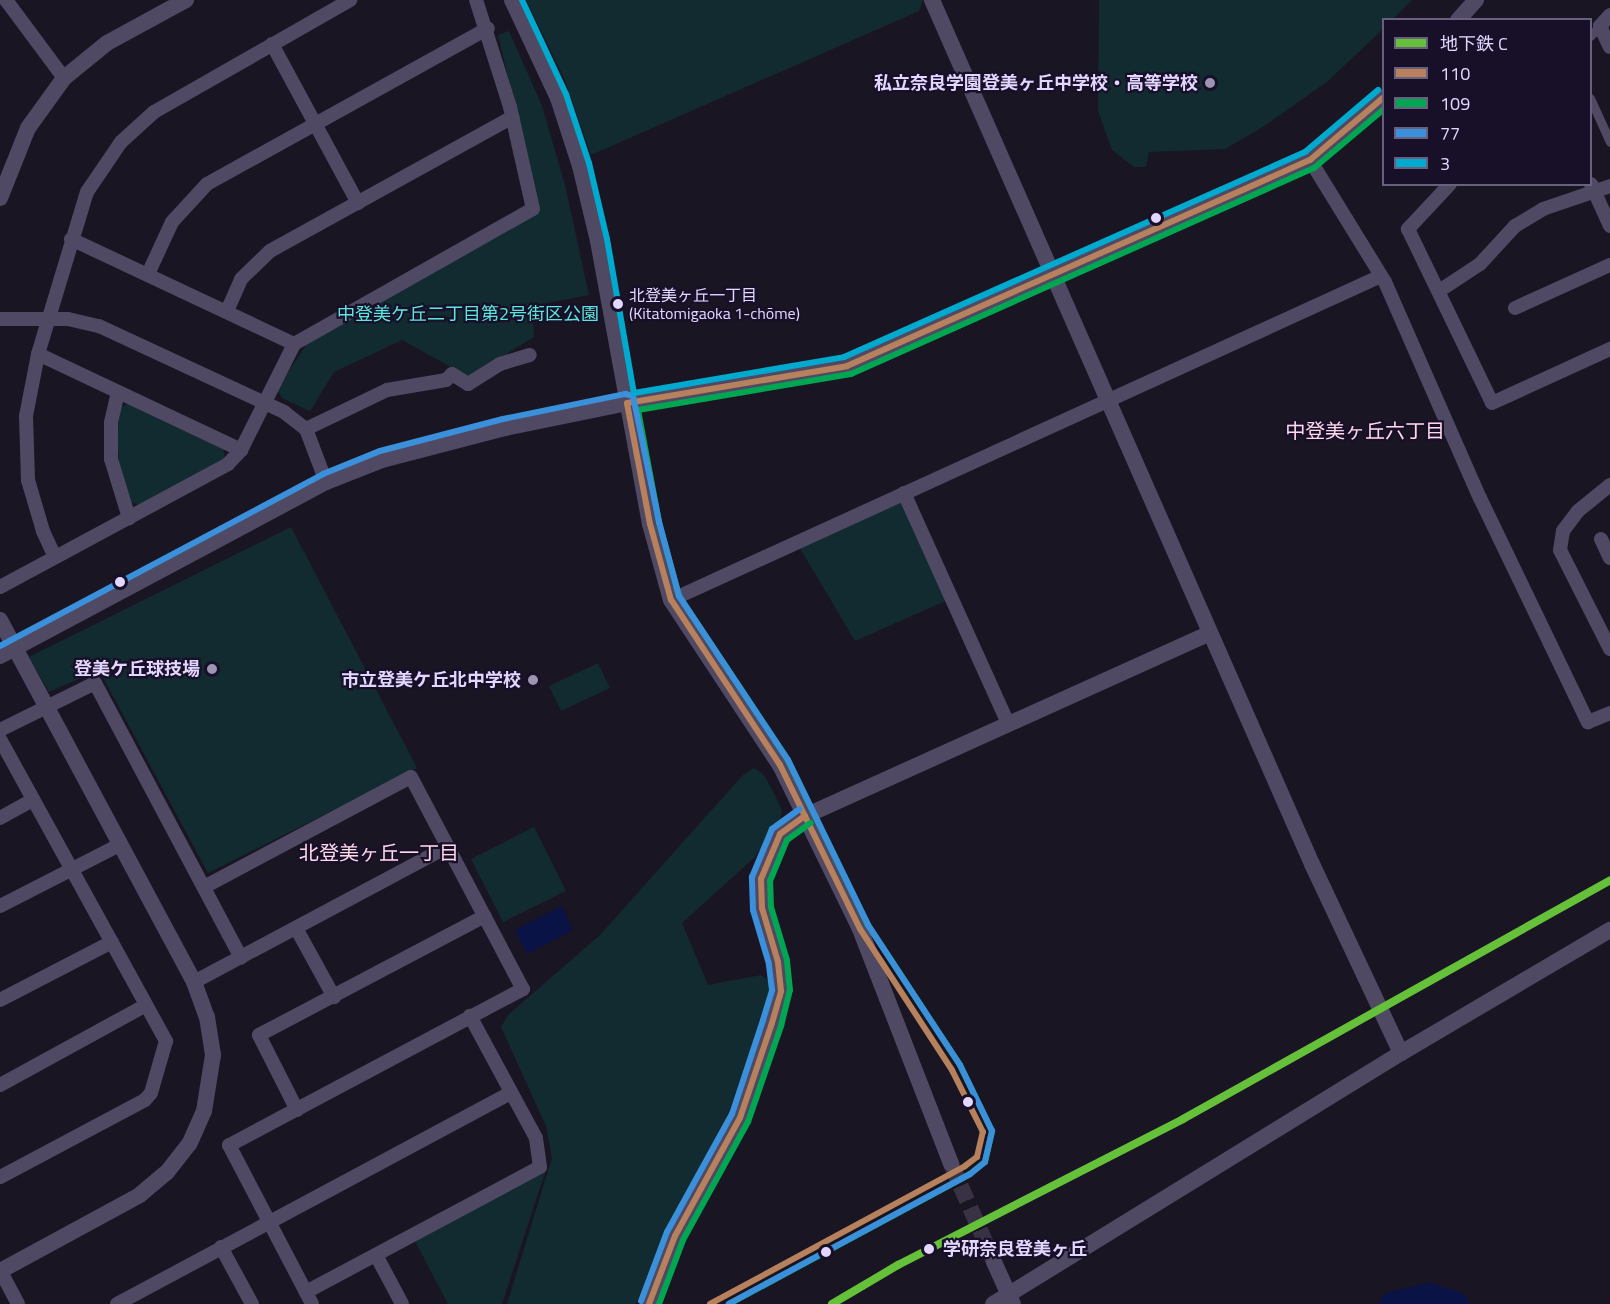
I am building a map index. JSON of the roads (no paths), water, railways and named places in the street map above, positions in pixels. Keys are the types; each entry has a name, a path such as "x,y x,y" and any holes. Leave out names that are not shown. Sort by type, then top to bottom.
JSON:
{"street":[{"path":"6,0 64,78"},
{"path":"0,198 28,128 64,78 107,43 186,0"},
{"path":"55,557 33,501 26,459 26,416 38,354 71,239 91,185 130,132 182,93 350,0"},
{"path":"0,587 213,474 241,450 294,344 533,209 513,117 488,28 476,0"},
{"path":"512,0 558,98 580,166 598,242 650,524 671,600 780,765 860,929 951,1164"},
{"path":"932,0 1210,633 1401,1053"},
{"path":"1460,18 1476,0"},
{"path":"1610,15 1595,31 1610,47"},
{"path":"148,274 172,222 196,192 315,123 488,28"},
{"path":"272,44 358,203"},
{"path":"8,652 326,482 382,460 439,443 627,403 847,366 1053,277 1310,160 1382,98"},
{"path":"1592,102 1610,142"},
{"path":"227,310 241,279 262,256 513,117"},
{"path":"1310,160 1381,276 1480,498 1588,722 1610,712"},
{"path":"1448,186 1408,229 1492,403 1610,349"},
{"path":"1439,291 1480,264 1515,226 1543,209 1592,188 1610,186"},
{"path":"1592,188 1610,226"},
{"path":"71,239 227,310 294,344"},
{"path":"1515,308 1610,265"},
{"path":"671,600 1381,276"},
{"path":"0,319 79,321 108,330 263,405 291,416 306,429 326,482"},
{"path":"38,354 241,450"},
{"path":"306,429 387,390 446,380 452,374 468,384 500,364 530,354"},
{"path":"118,392 111,423 111,459 129,518"},
{"path":"1610,485 1578,511 1563,531 1560,550 1610,649"},
{"path":"904,493 1008,723"},
{"path":"1601,539 1610,558"},
{"path":"0,620 8,652 48,705 194,982 207,1017 213,1055 207,1102 189,1144 167,1172 140,1195 0,1270 18,1304"},
{"path":"649,1304 675,1236 740,1118 781,991 778,962 762,908 761,879 780,834 805,816 1210,633"},
{"path":"0,730 95,683 241,958"},
{"path":"0,739 166,1041 151,1093 0,1177"},
{"path":"204,886 411,777 523,988 470,1016 297,1110 229,1145 309,1298 376,1255 540,1167 536,1138 470,1016"},
{"path":"0,818 33,800"},
{"path":"0,906 72,867 120,845"},
{"path":"194,982 447,847"},
{"path":"297,1110 259,1035 485,916"},
{"path":"296,928 334,997"},
{"path":"993,1304 1085,1250 1401,1053 1610,930"},
{"path":"0,1000 112,942"},
{"path":"0,1085 146,1005"},
{"path":"117,1304 132,1300 221,1247 512,1093"},
{"path":"221,1247 252,1304"},
{"path":"376,1255 402,1304"},
{"path":"994,1262 1013,1304"}],"waterway":[{"path":"1392,1304 1428,1295 1457,1304"}],"tunnel":[{"path":"951,1164 994,1262"}],"metro line":[{"name":"C","path":"832,1304 898,1265 1183,1119 1610,880"}],"place":[{"name":"私立奈良学園登美ヶ丘中学校・高等学校","path":"1210,83"},
{"name":"北登美ヶ丘一丁目 (Kitatomigaoka 1-chōme)","path":"618,304"},
{"name":"登美ケ丘球技場","path":"212,669"},
{"name":"市立登美ケ丘北中学校","path":"533,680"},
{"name":"学研奈良登美ヶ丘","path":"929,1249"}],"district":[{"name":"中登美ヶ丘六丁目","path":"1365,430"},
{"name":"北登美ヶ丘一丁目","path":"379,852"}],"park label":[{"name":"中登美ケ丘二丁目第2号街区公園","path":"468,314"}]}
